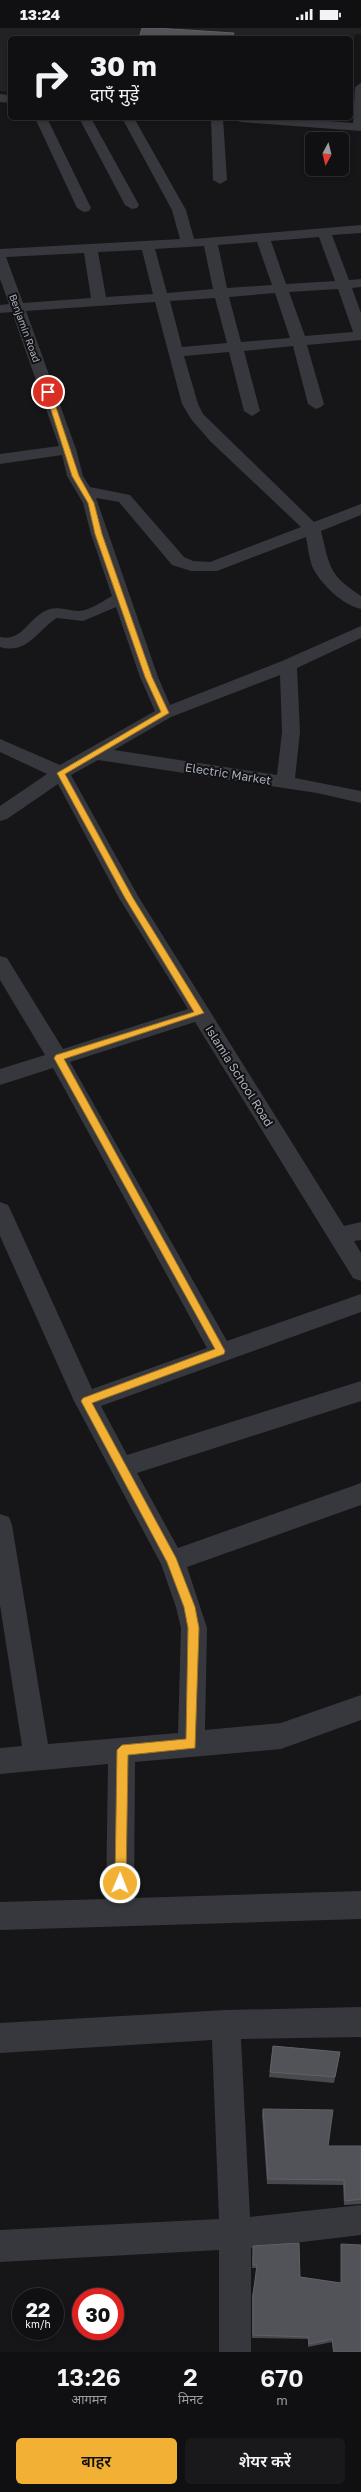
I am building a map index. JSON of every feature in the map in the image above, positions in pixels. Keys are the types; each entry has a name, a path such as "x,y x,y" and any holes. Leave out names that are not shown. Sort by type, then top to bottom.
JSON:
{"street":[{"path":"267,120 360,127 361,87"},
{"path":"42,120 84,208"},
{"path":"86,120 132,205"},
{"path":"129,120 179,210 188,243"},
{"path":"217,120 220,180"},
{"path":"0,260 90,248 210,242 361,229"},
{"path":"175,352 361,335 324,232"},
{"path":"263,238 299,341 316,404"},
{"path":"210,242 220,294 237,347 252,411"},
{"path":"147,244 184,386 196,416 216,438 312,529 322,570 336,586 361,604"},
{"path":"90,248 99,301"},
{"name":"Benjamin Road","path":"0,260 68,449 75,476 91,503 99,534 149,677 165,713"},
{"path":"0,309 17,306 161,296 220,294 361,283"},
{"path":"0,459 68,449"},
{"path":"84,492 124,498 178,561 191,566 211,567 312,529 361,508"},
{"path":"0,642 10,645 19,643 51,615 63,612 82,616 122,598"},
{"path":"2,814 61,773 165,713 288,665 361,631"},
{"path":"285,782 292,732 288,665"},
{"path":"0,745 61,773"},
{"name":"Electric Market","path":"94,753 317,787 361,797"},
{"name":"Islamia School Road","path":"61,773 129,898 361,1272"},
{"path":"0,963 59,1058 220,1351"},
{"path":"0,1077 200,1013"},
{"path":"1,1216 86,1401 172,1561 189,1607 194,1628 191,1744"},
{"path":"339,1236 361,1231"},
{"path":"86,1401 220,1351 361,1303"},
{"path":"122,1467 361,1391"},
{"path":"172,1561 361,1494"},
{"path":"0,1525 37,1757"},
{"path":"0,1761 282,1736 325,1722 361,1707"},
{"path":"120,1913 122,1750"},
{"path":"0,1916 361,1905"},
{"path":"0,2038 226,2025 361,2022"},
{"path":"226,2025 235,2234 235,2352"},
{"path":"0,2246 235,2234 361,2220"}],"shaded area":[{"path":"0,28 361,28 361,34 355,34 353,48 353,36 8,36 8,92 0,91"}],"building":[{"path":"142,28 234,33 233,36 140,36"},
{"path":"273,2046 340,2052 335,2077 270,2072"},
{"path":"263,2109 333,2110 328,2146 361,2146 361,2199 345,2201 344,2180 268,2179"},
{"path":"299,2243 300,2277 341,2283 341,2244 361,2245 361,2352 334,2352 332,2339 309,2344 308,2337 253,2335 253,2295 257,2265 253,2265 253,2246"}],"route":[{"path":"48,392 68,449 75,476 91,503 99,534 149,677 165,713 61,773 129,898 200,1013 59,1058 104,1137 220,1351 86,1401 172,1561 189,1607 194,1628 191,1744 122,1750 120,1883"}]}
